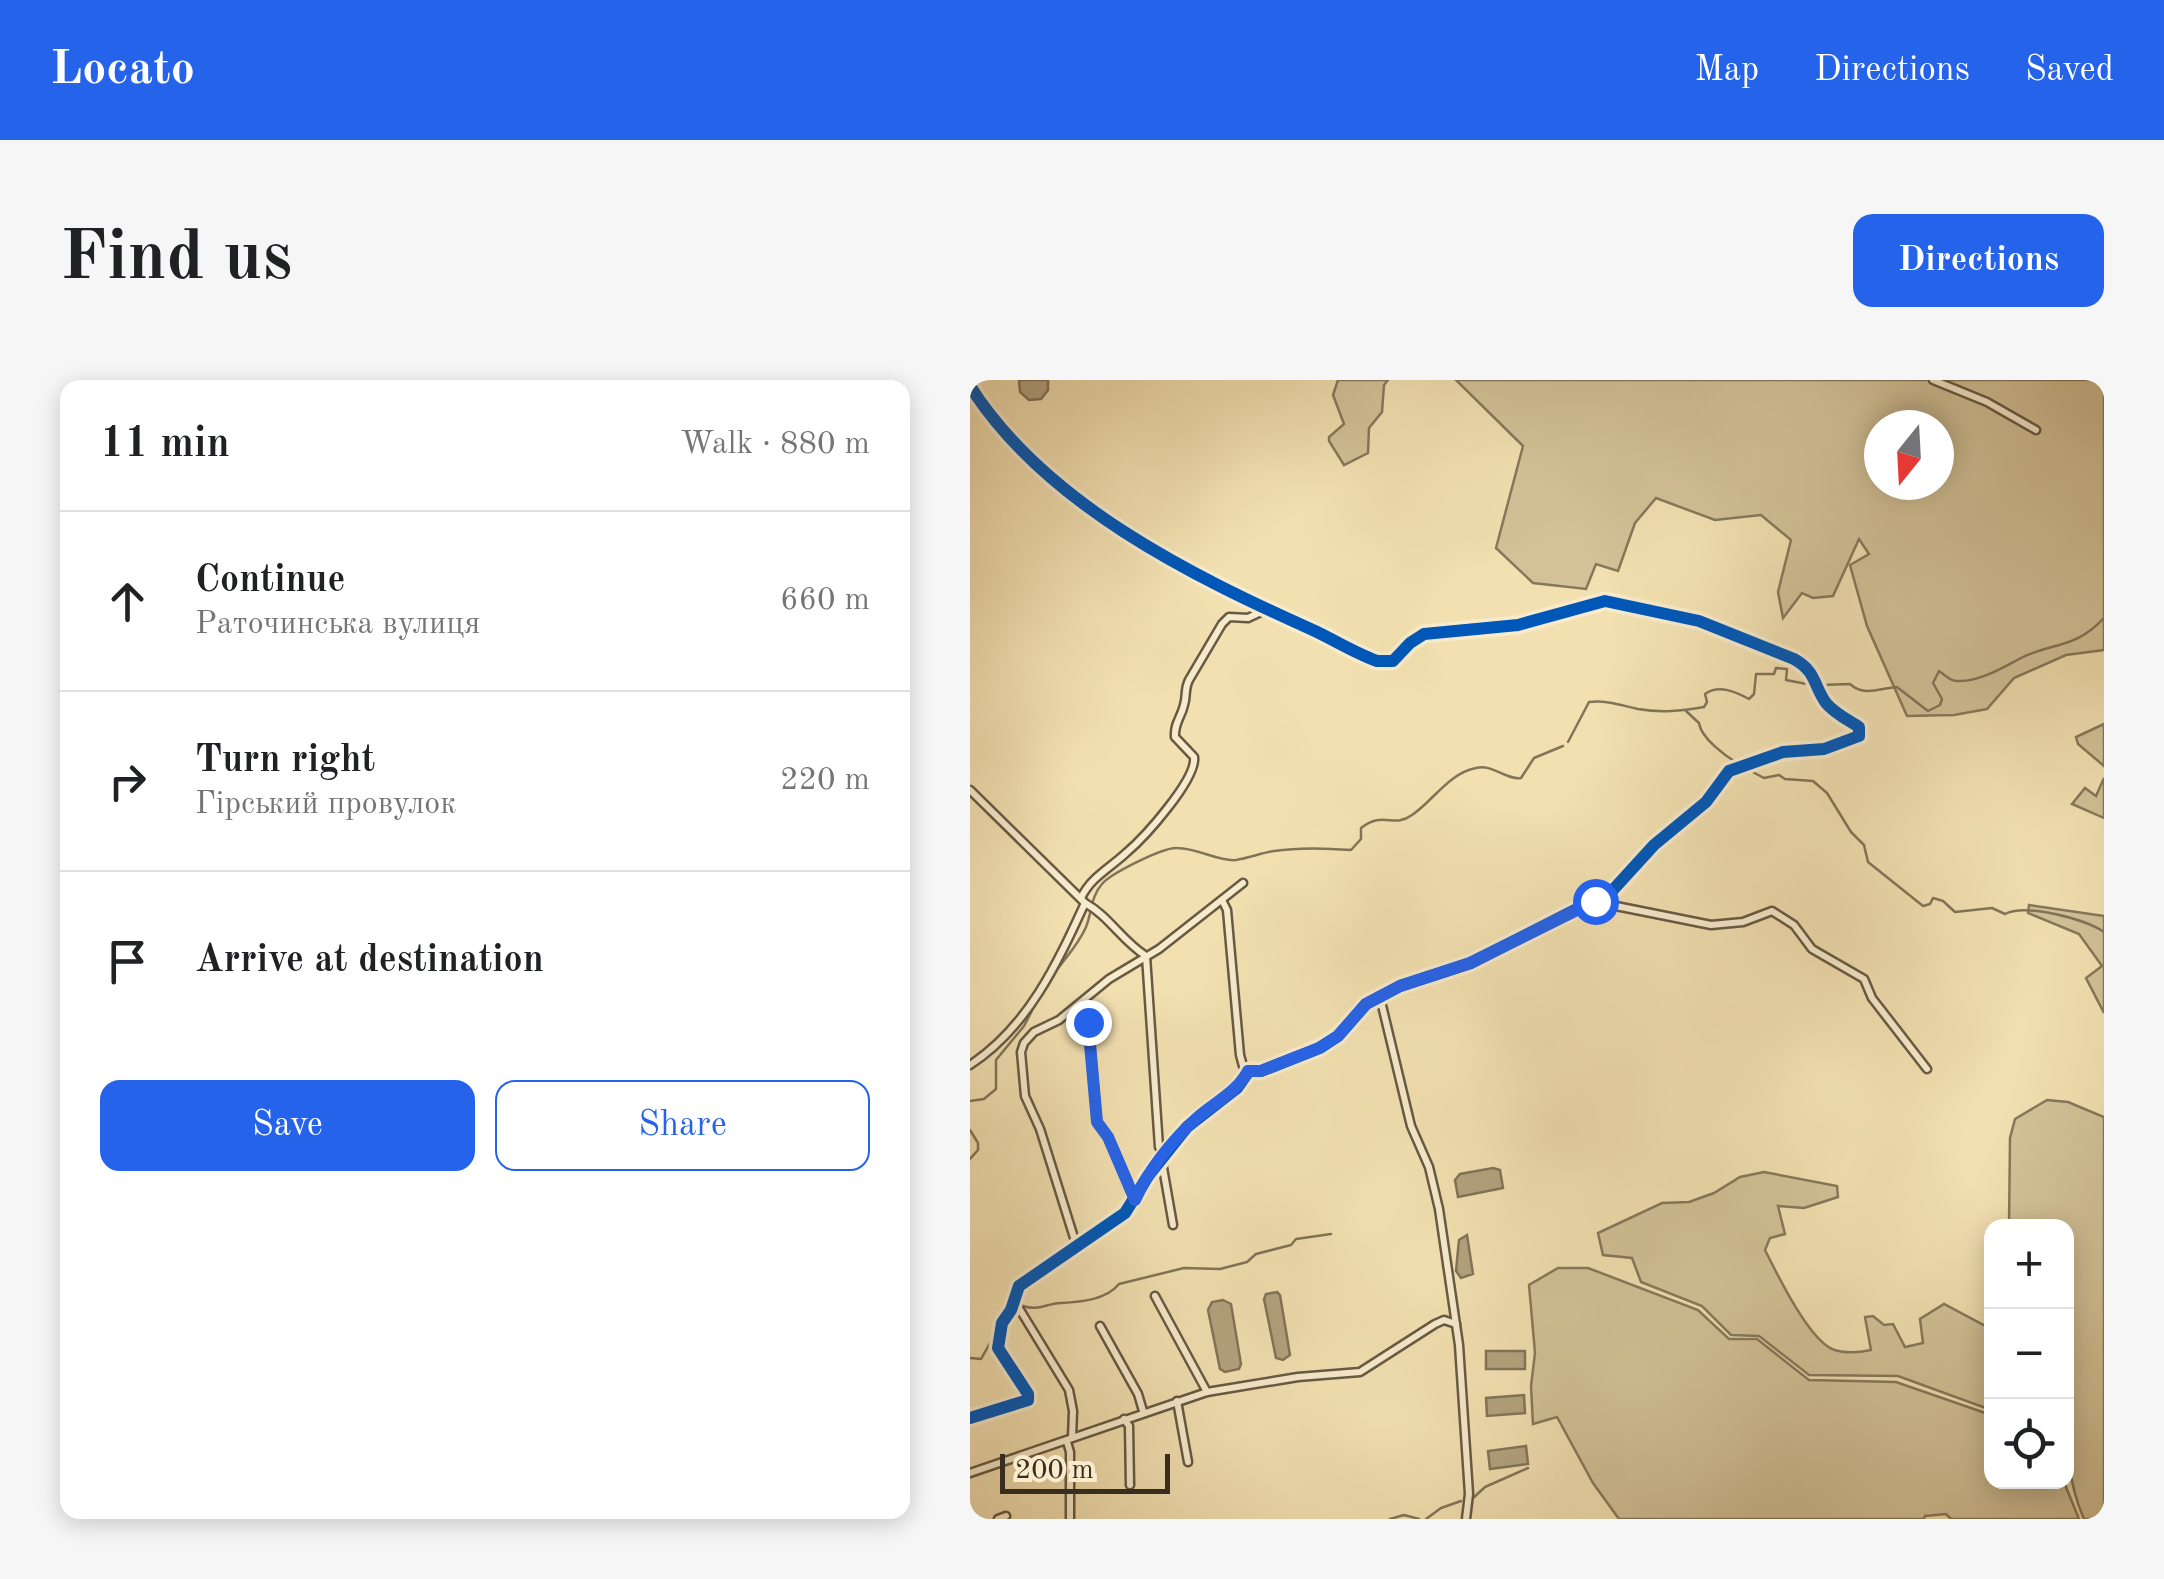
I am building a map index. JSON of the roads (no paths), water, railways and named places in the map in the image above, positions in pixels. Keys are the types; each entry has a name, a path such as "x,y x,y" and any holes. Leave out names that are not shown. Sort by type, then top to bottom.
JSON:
{"street":[{"path":"1933,380 1986,402 2036,430"},
{"path":"970,386 1017,445 1147,549 1364,656 1385,663 1424,634 1518,625 1584,605 1621,602 1699,621 1794,658 1806,666 1824,699 1859,727 1859,736 1824,749 1784,752 1728,771 1696,812 1654,845 1612,891 1470,963 1400,986 1366,1004 1338,1036 1320,1048 1261,1071 1248,1071 1240,1054 1228,910 1222,900"},
{"path":"1076,1244 1040,1129 1025,1096 1019,1035 1089,904 1098,874 1140,840 1193,771 1194,756 1180,744 1174,730 1185,704 1184,690 1222,624 1229,617 1248,618 1266,610"},
{"path":"970,790 1118,936 1146,956"},
{"path":"970,1065 1019,1035 1068,1012 1108,979 1146,956 1243,884"},
{"path":"1595,901 1711,925 1744,922 1772,911 1781,915 1812,949 1864,979 1872,998 1927,1069"},
{"path":"1146,956 1159,1147 1173,1225"},
{"path":"1380,997 1411,1126 1429,1167 1440,1210 1456,1324 1469,1494 1466,1519"},
{"path":"1068,1012 1079,1013 1088,1022 1097,1122 1108,1137 1135,1200"},
{"path":"970,1418 1028,1400 998,1348 1002,1323 1016,1303 1019,1286 1076,1244 1114,1223 1187,1127 1238,1088 1248,1071"},
{"path":"1155,1296 1207,1392"},
{"path":"1016,1303 1069,1390 1073,1411 1070,1519"},
{"path":"970,1473 1207,1392 1298,1378 1349,1375 1385,1358 1435,1324 1444,1320 1456,1324"},
{"path":"1100,1326 1138,1394 1143,1412"},
{"path":"1177,1401 1188,1462"},
{"path":"1123,1419 1129,1426 1130,1485"}],"waterway":[{"path":"1820,685 1850,684 1867,691 1897,687 1928,711 1940,705 1942,699 1933,683 1939,671 1957,681 1983,676 2083,636 2104,618"},
{"path":"1568,742 1589,702 1679,710 1704,707 1705,694 1722,689 1749,699 1754,694 1756,674 1774,674 1776,668 1787,669 1786,680 1812,685"},
{"path":"1686,711 1714,746 1739,764"},
{"path":"1051,978 1083,934 1102,884 1149,856 1177,848 1229,860 1293,849 1351,850 1361,839 1361,828 1376,820 1405,819 1466,771 1482,767 1521,778 1534,758 1563,746"},
{"path":"1745,768 1764,778 1779,775 1813,781 1827,793 1851,832 1864,845 1868,862 1923,906 1933,898 1955,912 1992,908 2005,914 2040,911 2104,932"},
{"path":"970,1101 984,1099 996,1089 996,1060 1024,1026 1037,1001"},
{"path":"970,1130 978,1143 978,1150 970,1159"},
{"path":"1023,1306 1037,1308 1093,1299 1119,1284 1184,1268 1220,1269 1291,1245 1296,1239 1331,1234"},
{"path":"970,1358 981,1359 998,1329"},
{"path":"1471,1500 1485,1487 1528,1468"},
{"path":"1426,1519 1461,1501"},
{"path":"1390,1519 1404,1515 1419,1519"}]}
